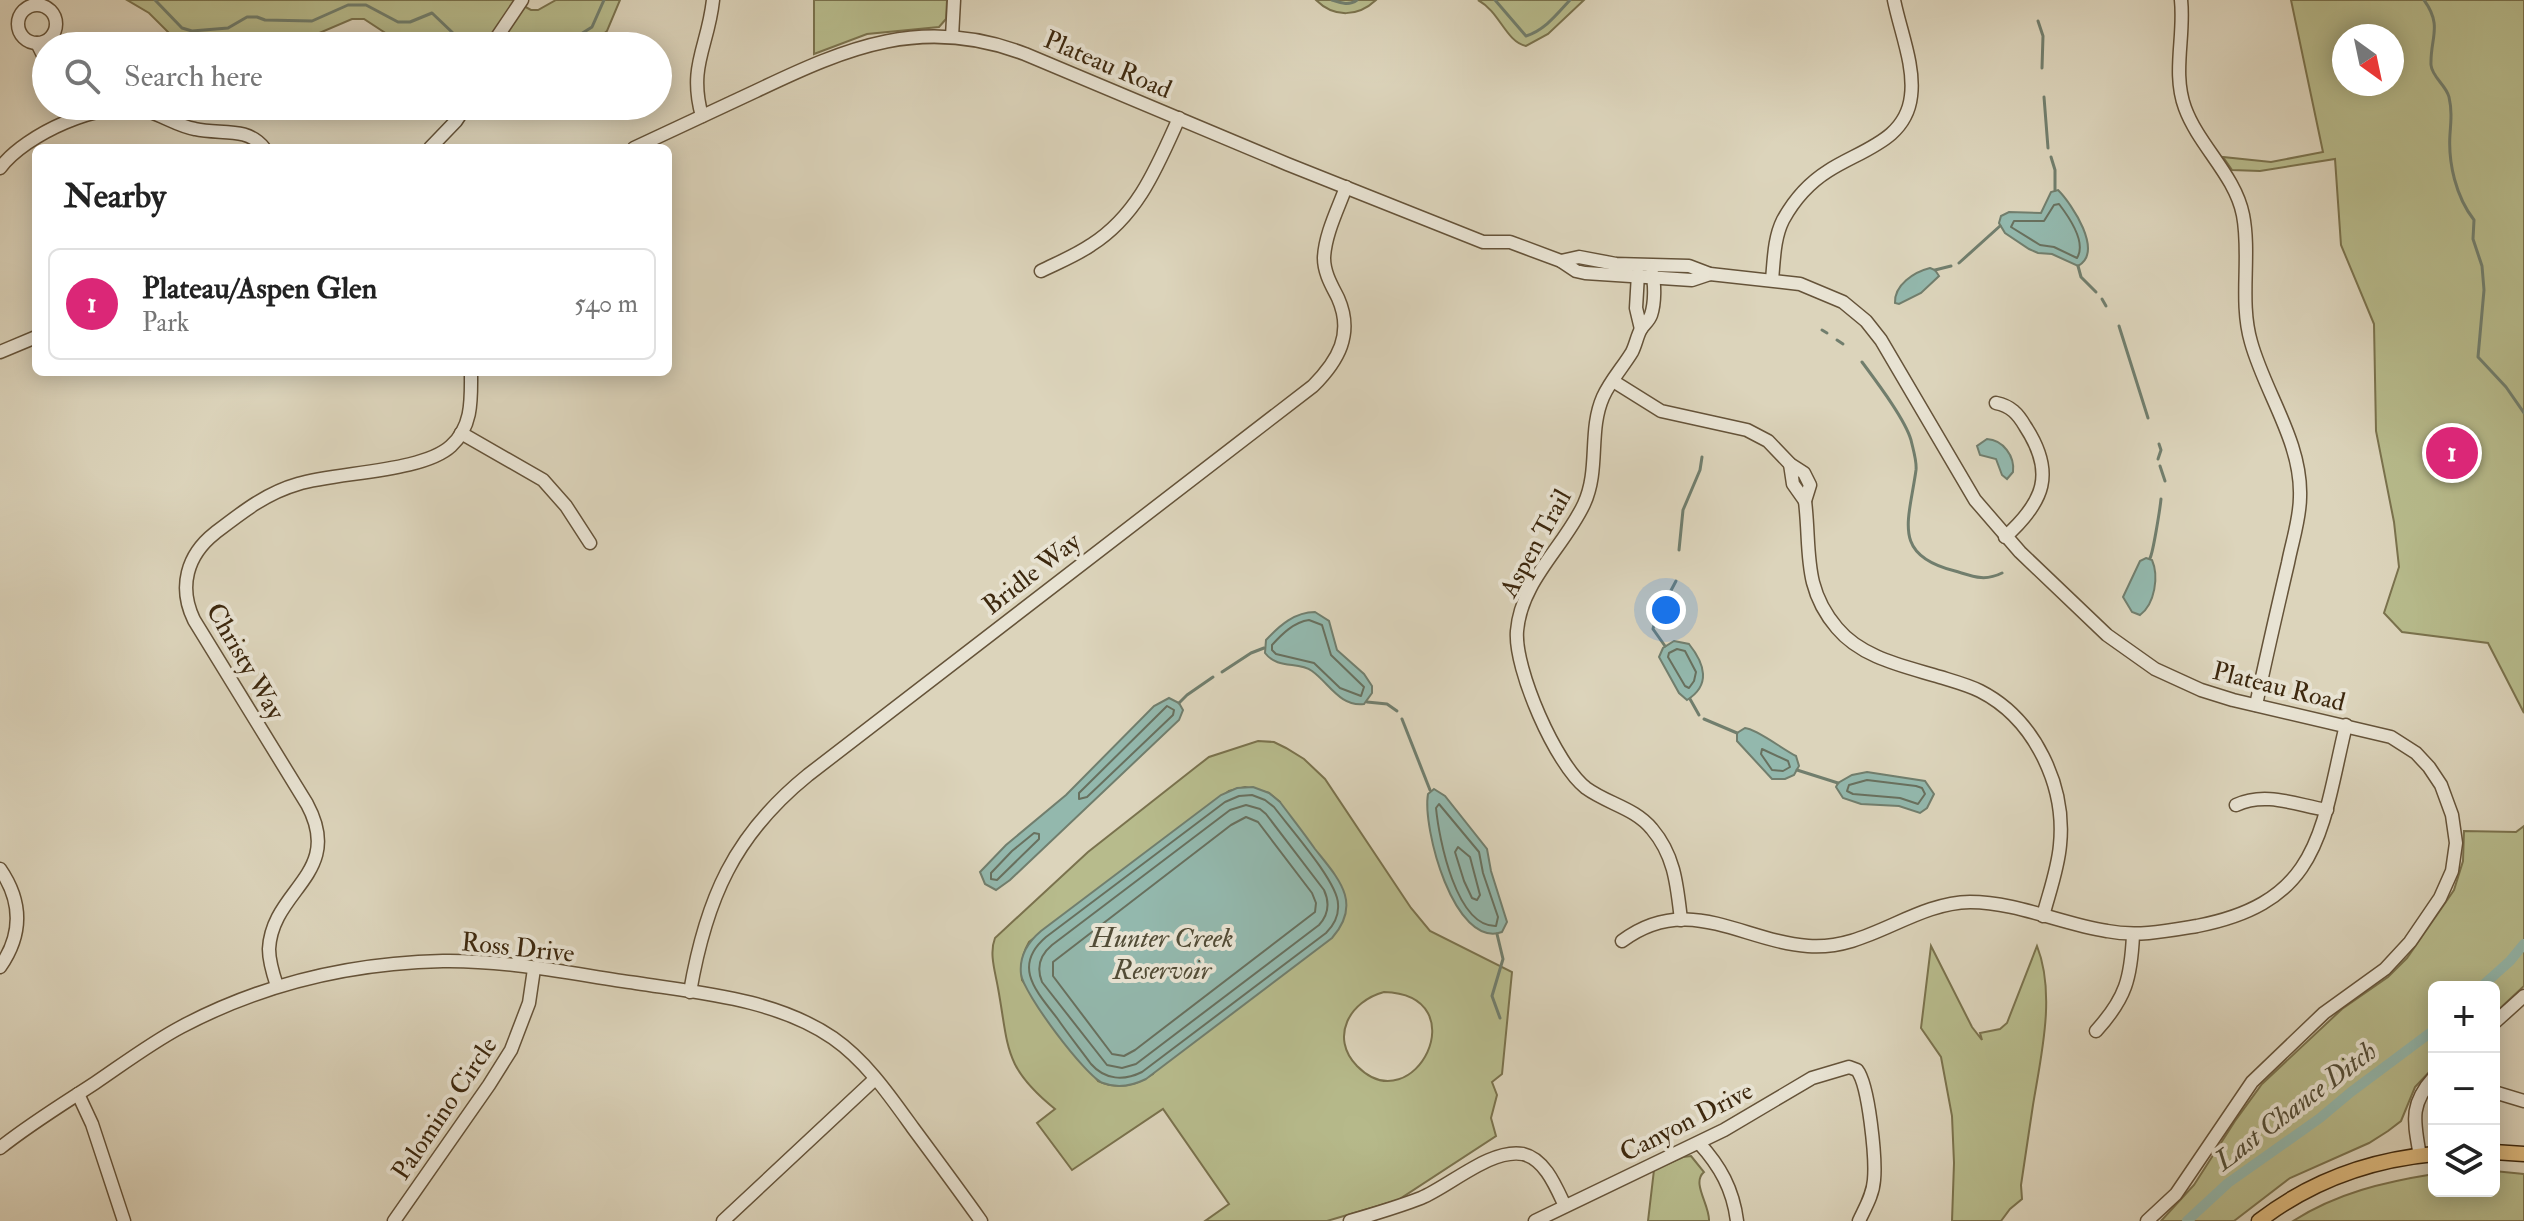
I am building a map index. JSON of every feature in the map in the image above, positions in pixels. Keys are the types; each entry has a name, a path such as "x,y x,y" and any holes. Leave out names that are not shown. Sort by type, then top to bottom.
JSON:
{"main road":[{"path":"2500,1152 2524,1154"},
{"path":"2259,1221 2321,1182 2361,1168 2427,1155"}],"street":[{"path":"500,32 522,0"},
{"path":"702,116 695,93 696,69 713,0"},
{"path":"952,37 954,0"},
{"path":"1772,280 1779,230 1800,195 1829,170 1882,142 1905,116 1911,97 1911,78 1894,0"},
{"path":"2181,0 2183,30 2179,77 2183,103 2242,209 2248,329 2253,351 2295,454 2300,483 2297,520 2256,705"},
{"name":"Plateau Road","path":"642,144 801,69 853,49 892,39 952,37 1009,48 1483,242 1510,242 1585,273 1692,280 1710,274"},
{"path":"1041,271 1090,246 1122,221 1147,186 1179,118"},
{"path":"0,168 17,150 65,120"},
{"path":"167,120 196,130 244,134 260,144"},
{"path":"434,144 457,120"},
{"name":"Bridle Way","path":"690,992 701,936 718,886 750,832 779,800 1012,615 1313,386 1333,365 1343,344 1345,321 1324,260 1328,237 1346,187"},
{"name":"Plateau Road","path":"1561,261 1579,257 1645,265 1689,266 1710,274 1772,280 1820,290 1843,302 1866,321 1881,340 1963,482 2005,537 2096,625 2139,658 2169,676 2201,690 2256,705 2380,733 2401,743 2422,759 2436,776 2449,805 2456,834 2456,850 2449,880 2434,907 2393,961 2331,1007 2252,1082 2176,1194 2147,1221"},
{"path":"1641,329 1637,318 1636,278 1645,265 1653,279"},
{"name":"Aspen Trail","path":"1653,279 1651,317 1602,398 1596,423 1589,490 1577,517 1523,604 1517,630 1518,655 1526,682 1548,731 1572,774 1589,790 1643,819 1661,841 1676,875 1681,920"},
{"path":"0,352 32,339"},
{"path":"471,376 469,415 461,433 543,480 566,506 590,543"},
{"path":"1613,381 1661,411 1759,435 1776,447 1790,464 1796,492 1805,501 1811,582 1822,606 1838,629 1858,646 1880,658 1981,692 2012,714 2038,749 2055,786 2061,830 2058,858 2043,916"},
{"path":"1996,403 2009,407 2020,418 2037,445 2043,465 2043,483 2038,500 2029,514 2005,537"},
{"name":"Christy Way","path":"277,986 270,961 271,937 280,915 306,878 316,857 317,829 307,804 194,620 186,592 190,563 208,538 266,497 308,481 433,457 449,447 461,433"},
{"path":"1622,941 1640,931 1681,920 1709,920 1778,942 1817,947 1853,942 1923,911 1961,902 1995,904 2095,929 2133,935 2210,923 2260,905 2286,885 2307,861 2320,837 2346,725"},
{"path":"2236,805 2252,798 2265,798 2327,810"},
{"path":"0,869 13,891 18,915 13,944 0,967"},
{"path":"2096,1031 2125,992 2130,974 2133,935"},
{"name":"Ross Drive","path":"0,1148 178,1028 217,1009 277,986 341,971 412,963 471,962 690,992 758,1006 804,1023 839,1043 875,1079 981,1221"},
{"name":"Palomino Circle","path":"394,1221 511,1050 529,1003 534,969"},
{"path":"2500,1018 2524,996"},
{"name":"Canyon Drive","path":"1535,1221 1699,1143 1812,1078 1849,1067 1857,1070 1866,1092 1875,1170 1872,1192 1859,1221"},
{"path":"723,1221 875,1079"},
{"path":"2427,1155 2414,1114 2417,1102 2428,1087"},
{"path":"78,1094 92,1124 124,1221"},
{"path":"2500,1094 2524,1101"},
{"path":"1699,1143 1725,1177 1737,1221"},
{"path":"1350,1221 1424,1197 1489,1160 1514,1154 1524,1154 1543,1166 1565,1206"}],"green space":[{"path":"127,0 522,0 520,4 538,10 556,0 620,0 606,32 384,32 364,19 352,19 322,32 168,32 149,13"},
{"path":"814,0 947,0 946,19 939,27 867,34 814,54"},
{"path":"1316,0 1376,0 1362,10 1346,13 1330,10"},
{"path":"1478,0 1584,0 1548,34 1526,46 1513,39 1486,5"},
{"path":"2291,0 2524,0 2524,713 2488,643 2402,632 2384,613 2399,567 2394,522 2376,431 2374,324 2341,245 2335,159 2260,171 2232,170 2223,157 2271,162 2323,152"},
{"path":"1258,741 1274,742 1304,759 1325,779 1411,908 1430,931 1512,972 1502,1074 1492,1082 1497,1095 1491,1118 1496,1136 1398,1200 1327,1221 1205,1221 1229,1204 1163,1109 1072,1170 1037,1123 1055,1109 1026,1081 1011,1055 993,962 995,938 1088,852 1209,757","holes":["1245,787 1269,793 1280,802 1153,1074 1127,1085 1098,1081 1022,980 1022,960 1029,942 1229,791","1384,992 1412,998 1428,1013 1432,1032 1428,1052 1416,1069 1399,1079 1378,1080 1357,1066 1345,1043 1344,1032 1353,1012 1362,1003"]},
{"path":"2524,826 2524,986 2500,1008 2500,981 2428,981 2428,1073 2415,1087 2401,1121 2369,1143 2290,1178 2234,1221 2161,1221 2194,1185 2262,1084 2342,1009 2388,977 2407,958 2454,890 2463,861 2464,831 2516,832"},
{"path":"1931,946 1972,1027 1982,1040 1980,1033 2000,1029 2007,1023 2037,946 2043,965 2045,1025 2021,1185 2022,1199 2001,1221 1952,1221 1952,1116 1941,1057 1921,1028"},
{"path":"1691,1156 1704,1172 1699,1182 1709,1221 1648,1221 1654,1170"},
{"path":"2500,1172 2524,1174 2524,1221 2293,1221 2327,1203 2397,1181 2428,1175 2428,1197 2500,1197"}],"water":[{"path":"2058,190 2071,206 2087,239 2085,259 2078,266 2052,254 2029,249 2005,233 1999,223 2001,216 2009,212 2041,213 2051,192"},
{"path":"1930,268 1939,276 1921,293 1895,303 1898,290 1906,280"},
{"path":"1987,439 1998,442 2010,455 2013,472 2007,479 2002,475 1996,459 1980,455 1977,446"},
{"path":"2146,558 2152,560 2155,582 2149,604 2140,615 2132,612 2123,597 2140,561"},
{"path":"1315,612 1329,621 1337,650 1364,674 1372,686 1372,693 1364,704 1348,702 1312,671 1276,662 1265,653 1266,640 1282,625 1301,614"},
{"path":"1674,641 1689,644 1702,667 1700,688 1687,700 1679,693 1659,657 1663,648"},
{"path":"1169,698 1179,703 1183,710 1179,720 1010,880 996,890 985,884 980,872 1006,845 1066,795 1154,706"},
{"path":"1745,728 1763,735 1796,756 1799,766 1794,775 1772,779 1737,741 1737,733"},
{"path":"1867,772 1925,781 1934,794 1927,808 1920,813 1899,806 1861,804 1843,798 1836,787 1838,783 1852,775"},
{"name":"Hunter Creek Reservoir","path":"1253,787 1269,793 1280,802 1332,870 1344,891 1346,902 1341,925 1332,938 1146,1079 1125,1086 1103,1083 1070,1051 1032,998 1021,974 1025,950 1041,931 1221,795 1237,788"},
{"path":"1434,789 1445,796 1487,849 1507,922 1502,932 1485,932 1469,922 1456,905 1445,882 1436,857 1427,810 1428,794"}],"waterway":[{"path":"155,0 182,28 192,31 228,28 247,17 312,21 348,5 366,5 398,22 410,22 432,13 452,32"},
{"path":"584,32 592,27 604,0"},
{"path":"1332,0 1342,3 1357,0"},
{"path":"1495,0 1526,36 1545,26 1570,0"},
{"path":"2424,0 2434,25 2432,69 2450,102 2452,168 2462,201 2474,220 2473,239 2482,266 2484,290 2478,357 2506,387 2524,413"},
{"path":"2038,21 2043,36 2042,68"},
{"path":"2044,97 2048,148"},
{"path":"2051,157 2055,170 2055,190"},
{"path":"1959,263 2000,226"},
{"path":"1935,270 1951,266"},
{"path":"2078,266 2081,277 2096,292"},
{"path":"2102,299 2106,306"},
{"path":"2119,326 2148,418"},
{"path":"1822,330 1827,333"},
{"path":"1837,340 1843,344"},
{"path":"1862,362 1897,411 1911,440 1916,466 1908,520 1913,545 1921,556 1955,571 1984,578 2002,573"},
{"path":"2158,459 2159,444"},
{"path":"1679,550 1683,510 1700,470 1702,457"},
{"path":"2160,466 2165,481"},
{"path":"2150,558 2161,499"},
{"path":"1659,613 1676,581"},
{"path":"1655,621 1653,629 1665,646"},
{"path":"1222,672 1264,648"},
{"path":"1179,703 1213,677"},
{"path":"1690,699 1699,715"},
{"path":"1367,702 1387,704 1397,711"},
{"path":"1402,719 1430,790"},
{"path":"1704,719 1737,733"},
{"path":"1797,770 1838,783"},
{"path":"1497,934 1503,959 1492,996 1500,1018"},
{"name":"Last Chance Ditch","path":"2488,981 2524,944"},
{"name":"Last Chance Ditch","path":"2187,1221 2228,1183 2320,1118 2428,1034"}],"place":[{"name":"Plateau/Aspen Glen","path":"2452,453"}]}
